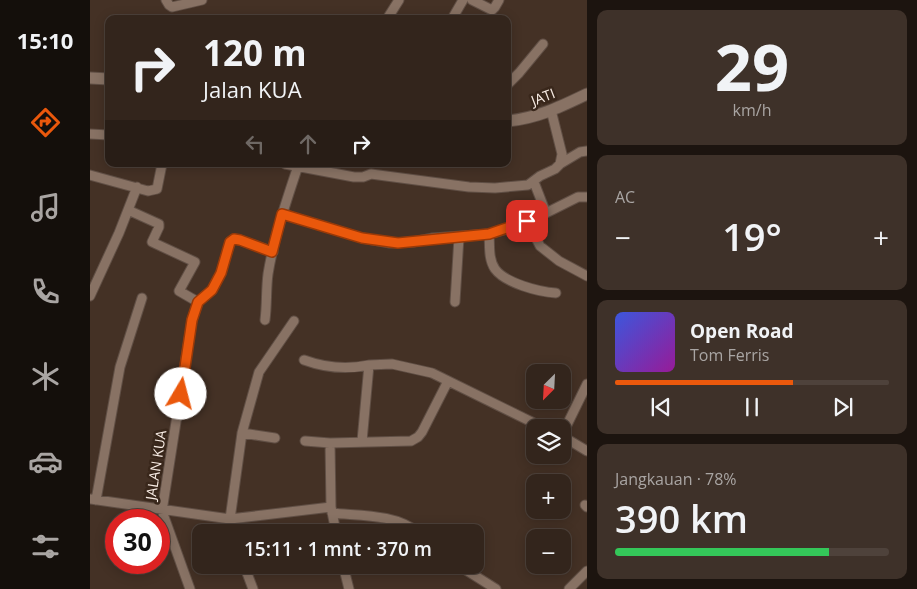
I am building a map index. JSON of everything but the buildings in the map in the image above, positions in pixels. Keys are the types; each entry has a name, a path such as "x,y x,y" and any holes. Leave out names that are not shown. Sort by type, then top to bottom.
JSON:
{"street":[{"path":"166,0 172,7 202,0"},
{"path":"390,15 399,0"},
{"path":"454,15 463,0"},
{"path":"472,0 492,10 499,0"},
{"path":"511,81 543,44"},
{"path":"90,78 105,78"},
{"name":"JATI","path":"511,121 528,119 587,94"},
{"path":"551,110 562,154 560,164"},
{"path":"90,134 105,135"},
{"path":"303,167 354,177 363,177 371,174 396,176 486,188 523,186 534,182 540,176 555,169 580,152 587,151"},
{"path":"90,175 148,191 155,190 161,167"},
{"path":"265,320 268,276 272,252 298,167"},
{"path":"371,174 372,167"},
{"path":"534,182 546,213"},
{"path":"90,296 137,188"},
{"path":"282,214 362,238 390,243 413,242 434,238 489,234 527,221 578,197 587,197"},
{"path":"128,210 159,224 152,242 195,262 179,292 198,302"},
{"path":"527,221 540,246 559,261 587,276"},
{"path":"489,234 490,258 495,269 513,281 534,291 556,293"},
{"path":"455,302 459,237"},
{"name":"JALAN KUA","path":"162,509 192,320 198,302 212,290 221,273 230,242 234,239 272,252"},
{"path":"142,298 120,366 93,500 155,509"},
{"path":"231,524 230,520 242,433 259,372 294,321"},
{"path":"304,360 321,366 336,368 392,364 432,373 526,419"},
{"path":"362,441 369,365"},
{"path":"304,441 330,443 410,441 418,438 448,380"},
{"path":"570,419 587,384"},
{"path":"242,433 275,438"},
{"path":"571,441 587,451"},
{"path":"330,443 332,510 335,524"},
{"path":"170,511 230,520 332,510 384,518 403,524"},
{"path":"170,533 190,589"},
{"path":"569,589 587,571"},
{"path":"247,574 253,589"},
{"path":"345,574 349,589"},
{"path":"470,574 496,589"}],"route":[{"path":"181,394 192,320 198,302 212,290 221,273 230,242 234,239 240,240 272,252 282,214 362,238 390,243 489,234 527,221"}]}
